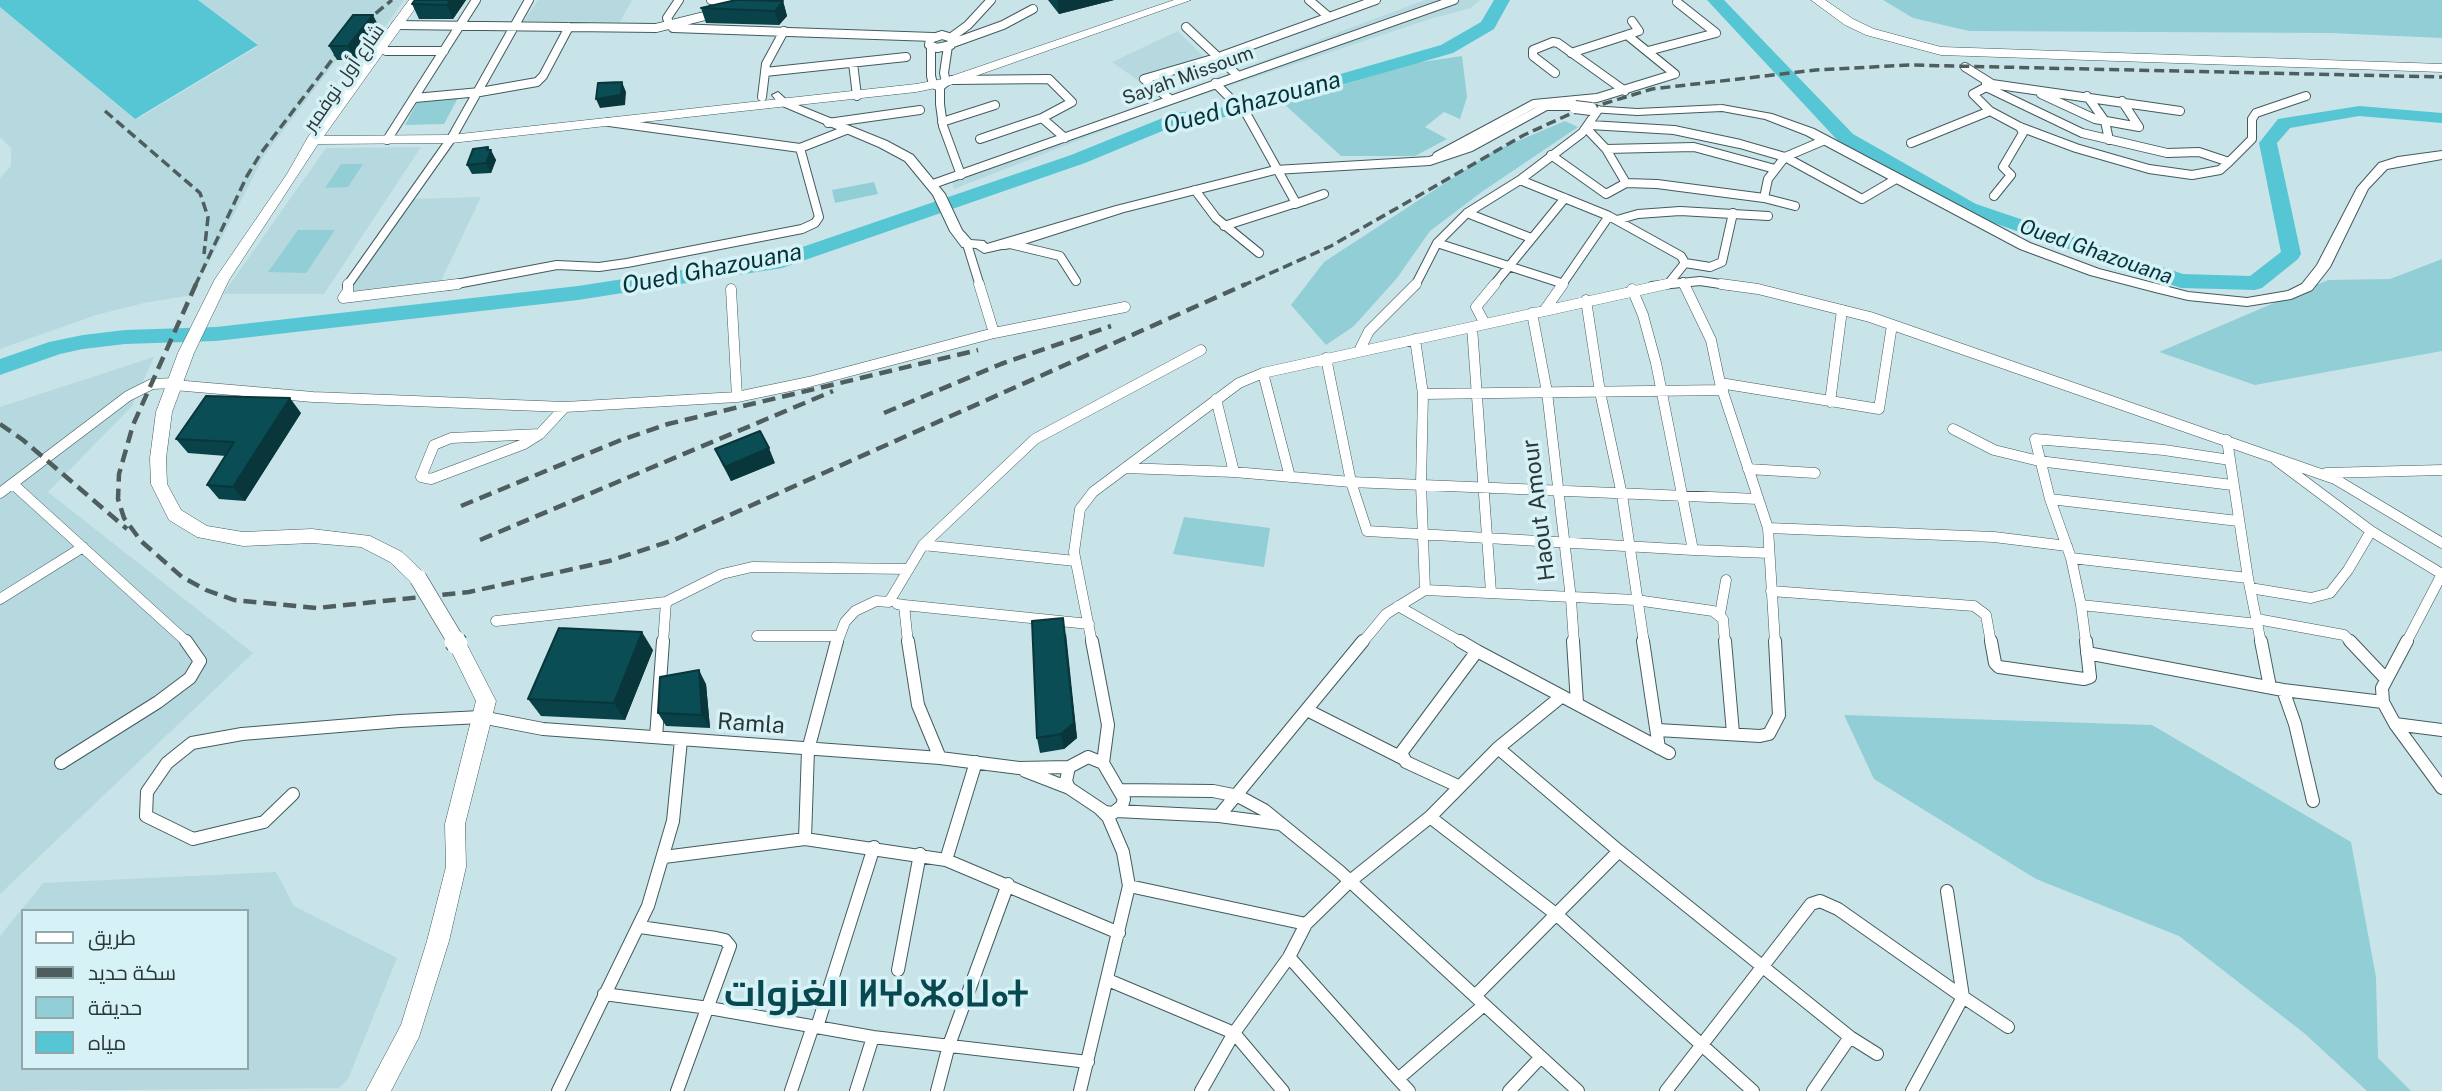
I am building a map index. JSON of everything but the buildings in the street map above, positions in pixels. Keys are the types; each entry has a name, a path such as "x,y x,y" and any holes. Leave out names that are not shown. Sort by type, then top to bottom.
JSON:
{"main road":[{"name":"شارع أول نوفمبر","path":"322,136 386,51 415,0"},
{"name":"شارع أول نوفمبر","path":"322,136 400,25 421,0"},
{"path":"1146,11 1171,0"},
{"path":"378,1091 411,1029 438,941 456,867 455,824 486,701 457,644 418,578 397,557 364,541 312,536 262,539 221,536 196,528 175,514 159,484 158,458 164,412 186,354 216,290 293,174 322,136 454,134 606,122 941,80 1185,0"},
{"path":"1817,0 1870,32 1962,61 2442,68"},
{"path":"454,134 762,97 790,100 828,123 909,158 936,189 956,231 967,244 979,244 984,249 1275,170 1412,162 1448,156 1545,107 1575,107 1593,120 1637,112 1722,108 1788,122 2000,235 2095,272 2188,296 2247,302 2291,295 2307,287 2322,267 2363,188 2383,166 2398,161 2442,155"}],"street":[{"path":"390,136 476,0"},
{"path":"529,0 512,26 480,92 454,134 347,286 348,291 343,298 452,285 557,265 598,267 627,263 802,229 815,223 819,217 800,148"},
{"path":"670,25 667,18 679,0"},
{"path":"656,28 748,7 712,0"},
{"path":"941,80 950,42 990,0"},
{"path":"1309,0 1329,17"},
{"path":"1170,99 1144,79 1216,58 1376,0"},
{"name":"Sayah Missoum","path":"936,189 961,175 1454,0"},
{"path":"1648,51 1716,33 1677,2"},
{"path":"400,25 783,31 950,42 1003,24 1032,9"},
{"path":"1571,53 1640,30 1632,22"},
{"path":"415,98 480,92 539,80 569,27"},
{"path":"1186,27 1237,75"},
{"path":"762,97 771,52 783,31"},
{"path":"1412,162 1445,152 1534,104 1625,91 1676,73 1627,35"},
{"path":"932,42 950,42"},
{"path":"932,42 941,80 942,122 961,175"},
{"path":"1555,73 1533,56 1533,50 1555,43 1625,91"},
{"path":"386,51 444,51"},
{"path":"765,72 906,57"},
{"path":"1962,61 1988,84 2082,133 2167,153 2199,152 2229,162"},
{"path":"853,63 857,91"},
{"path":"941,80 1049,79 1072,102 1042,118 980,139"},
{"path":"1215,83 1247,116 1296,204"},
{"path":"2180,111 1988,84 1973,94 1990,111 2020,127 2076,148 2148,169 2192,175 2220,170 2229,162 2252,139 2252,116 2306,96"},
{"path":"2034,90 2087,116 2139,127 2122,101"},
{"path":"2087,96 2105,121 2109,140"},
{"path":"942,122 995,105"},
{"path":"828,123 920,110"},
{"path":"1911,143 1990,111"},
{"path":"1042,118 1065,138"},
{"path":"1593,120 1626,183"},
{"path":"1359,351 1369,331 1414,288 1437,243 1467,213 1520,180 1593,120 1690,132 1785,158 1862,199 1896,179"},
{"path":"606,122 800,148 846,130"},
{"path":"1994,196 2011,175 2003,167 2020,141 2023,133 2020,127"},
{"path":"2076,148 2082,133"},
{"path":"1764,198 1768,178 1785,158 1825,140"},
{"path":"1606,149 1694,148 1774,169"},
{"path":"1551,155 1606,194 1626,183 1650,183 1764,198 1795,206"},
{"path":"1520,180 1613,218 1681,256 1685,263"},
{"path":"1195,190 1224,226 1259,253"},
{"path":"1709,191 1710,212"},
{"path":"1224,226 1324,194"},
{"path":"1485,324 1476,307 1565,198"},
{"path":"1544,311 1561,283 1613,218 1651,212 1768,216"},
{"path":"1467,213 1531,238"},
{"path":"1685,263 1710,267 1721,262 1733,213"},
{"path":"1437,243 1561,283"},
{"path":"967,244 994,333"},
{"path":"984,249 1010,244 1055,254 1064,259 1076,281"},
{"path":"1669,283 1685,263"},
{"path":"1658,730 1760,736 1769,734 1776,726 1779,715 1768,528 1721,387 1711,340 1683,282"},
{"path":"1103,763 1108,725 1075,561 1075,536 1080,509 1093,492 1216,399 1239,383 1263,373 1632,289 1683,282 1758,289 1892,325 2317,472 2355,489 2442,543"},
{"path":"731,289 737,397"},
{"path":"1632,289 1649,336 1662,391 1693,550"},
{"path":"1398,606 1664,750 1658,730 1622,495 1600,392 1586,300"},
{"path":"0,493 128,396 152,384 313,397 565,407 737,397 809,382 994,333 1125,307"},
{"path":"1830,402 1842,310"},
{"name":"Haout Amour","path":"1532,313 1547,392 1571,599 1577,703"},
{"path":"1423,394 1662,391 1721,387 1874,410 1881,408 1892,325"},
{"path":"1472,327 1491,592"},
{"path":"1415,339 1423,394 1421,484 1425,590"},
{"path":"889,602 923,545 1035,439 1201,350"},
{"path":"1326,358 1351,482 1364,530 1769,553"},
{"path":"1263,373 1290,477"},
{"path":"1216,399 1234,472"},
{"path":"540,434 451,438 434,445 421,477 431,479 524,444 540,434 565,407"},
{"path":"1953,429 1994,450 2039,461 2232,485"},
{"path":"1771,591 1974,606 1986,615 1995,663 2006,669 2088,679 2081,605 2071,558 2050,499 2034,440 2037,438 2230,460"},
{"path":"2227,439 2238,521 2270,687"},
{"path":"2265,453 2371,531 2442,574 2382,688 2384,702 2395,724 2442,788"},
{"path":"1125,468 1234,472 1351,482 1683,498 1758,499"},
{"path":"1748,469 1815,473"},
{"path":"2317,472 2442,470"},
{"path":"14,485 192,647 200,661 190,678 158,702 61,763"},
{"path":"2050,499 2238,521"},
{"path":"1768,528 1994,537 2067,546"},
{"path":"2071,558 2249,583 2311,598 2330,593 2348,570 2371,531"},
{"path":"923,545 1075,561"},
{"path":"0,598 83,547"},
{"path":"496,621 666,601 743,568 909,569"},
{"path":"1720,614 1726,580"},
{"path":"1219,816 1386,614 1425,590 1636,600 1720,614 1723,619 1733,733"},
{"path":"656,737 666,601"},
{"path":"805,839 808,750 838,636 855,611 876,601 1089,624"},
{"path":"904,605 913,682 923,719 940,758"},
{"path":"2081,605 2257,621 2344,635 2385,678"},
{"path":"757,636 838,636"},
{"path":"1404,759 1402,750 1477,651"},
{"path":"2087,653 2283,690 2384,702"},
{"path":"2283,690 2295,724 2313,801"},
{"path":"1201,1091 1234,1033 1289,957 1306,924 1349,882 1430,817 1498,748 1562,696"},
{"path":"1307,710 1458,786"},
{"name":"Ramla","path":"293,794 264,822 193,839 146,816 147,792 167,763 192,743 262,732 481,717 543,729 940,758 1019,768"},
{"path":"2395,724 2442,730"},
{"path":"558,1091 604,994 640,927 664,857 673,821 681,740"},
{"path":"1498,748 1619,852 1850,1037 1877,1055"},
{"path":"1019,768 1069,767 1088,757 1103,763 1124,803 1108,813"},
{"path":"946,860 976,762"},
{"path":"1069,767 1066,781 1069,788"},
{"path":"1019,768 1069,788 1108,813 1219,816 1281,824"},
{"path":"1119,790 1213,791 1238,796 1264,810 1349,882 1578,1091"},
{"path":"1080,1091 1129,886 1123,852 1108,813"},
{"path":"1430,817 1557,915 1753,1091"},
{"path":"664,857 805,839 920,854 946,860 1008,884 1119,933"},
{"path":"790,1091 815,1027 874,847"},
{"path":"1398,1079 1480,1000 1619,852"},
{"path":"898,970 920,854"},
{"path":"937,1091 949,1045 1008,884"},
{"path":"1129,886 1306,924"},
{"path":"1912,1091 1963,998 1947,891"},
{"path":"1665,1091 1811,904 1824,901 2008,1027"},
{"path":"640,927 729,942 728,953 709,1008 677,1091"},
{"path":"1289,957 1409,1091"},
{"path":"1108,980 1234,1033 1283,1091"},
{"path":"604,994 709,1008 873,1037 1088,1062"},
{"path":"856,1091 873,1037"},
{"path":"1813,1091 1850,1037"},
{"path":"1509,1091 1541,1057"}],"shaded area":[{"path":"198,0 404,0 384,28 360,29 264,156 192,295 96,315 0,349 0,178 11,166 11,148 0,137 0,7 133,118 142,116 257,47 258,44"},
{"path":"538,0 632,0 620,22 524,21"},
{"path":"1425,0 1480,0 1471,8 1430,19 1151,112 954,189 951,178"},
{"path":"1178,31 1205,58 1140,82 1112,62"},
{"path":"421,147 324,294 223,294 326,148"},
{"path":"481,197 440,283 346,294 411,199"},
{"path":"154,357 132,406 48,492 253,653 0,894 0,407"},
{"path":"276,872 294,906 397,958 348,1079 339,1088 0,1091 0,936 21,910 21,1070 248,1070 248,909 22,909 43,883"}],"green space":[{"path":"1883,0 2442,0 2442,38 2331,33 1969,31 1913,18"},
{"path":"1462,56 1467,97 1460,119 1444,112 1425,127 1447,139 1415,156 1341,156 1283,103 1415,63"},
{"path":"459,96 444,124 405,125 418,101"},
{"path":"1565,121 1578,127 1483,191 1430,231 1397,278 1354,326 1326,345 1291,305 1324,262 1494,151"},
{"path":"341,164 363,164 348,187 325,188"},
{"path":"874,182 878,194 835,203 832,190"},
{"path":"298,230 335,230 306,273 268,272"},
{"path":"2442,259 2442,351 2255,385 2159,352 2328,280 2390,279"},
{"path":"1184,517 1270,528 1264,567 1173,554"},
{"path":"1844,715 2152,725 2351,842 2376,977 2378,1058 2411,1091 2367,1091 2304,1033 2179,936 2036,879 1874,779"}],"water":[{"path":"0,0 198,0 258,45 135,119 0,7"}],"waterway":[{"name":"Oued Ghazouana","path":"0,367 57,347 83,342 125,337 216,334 578,293 782,261 1078,159 1181,117 1227,112 1447,49 1488,25 1502,0"},
{"name":"Oued Ghazouana","path":"1715,0 1846,138 1969,208 2181,281 2255,283 2291,254 2268,143 2284,123 2359,111 2442,118"}],"railway":[{"path":"195,286 247,176 261,153 354,31 392,0"},
{"path":"1242,286 1331,246 1524,135 1570,114 1652,89 1816,70 1909,65 2442,77"},
{"path":"105,111 200,193 208,217 204,254"},
{"path":"196,284 133,425 119,474 118,499 124,518 141,541 182,577 206,590 234,600 317,608 469,592 609,561 674,540 1246,284"},
{"path":"884,413 1001,364 1111,326"},
{"path":"461,506 621,440 668,424 978,350"},
{"path":"480,540 833,391"},
{"path":"0,424 23,440 127,529"}],"district":[{"name":"الغزوات ⵍⵖⴰⵣⴰⵡⴰⵜ","path":"876,995"}]}
